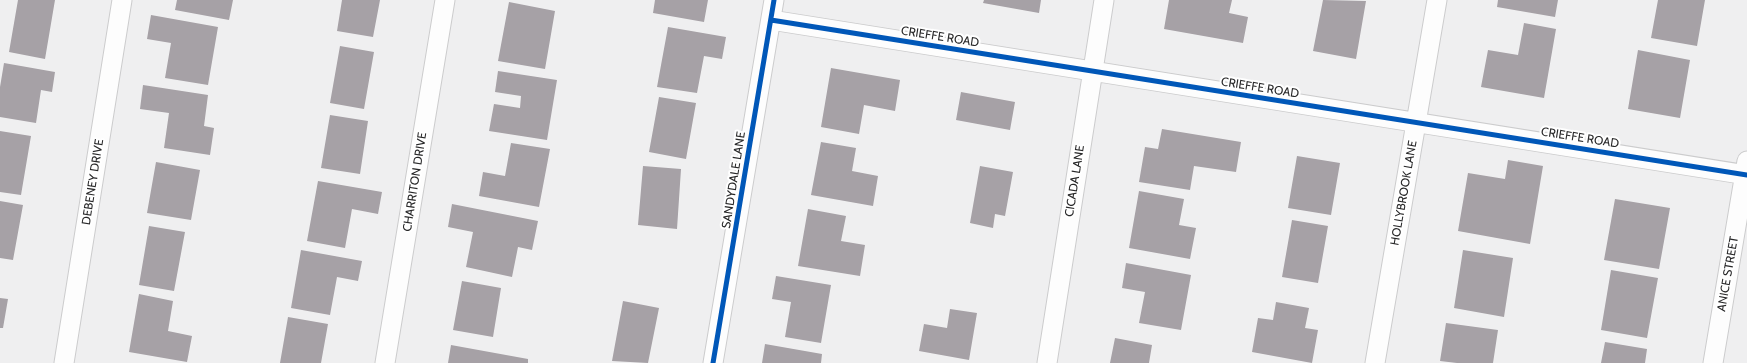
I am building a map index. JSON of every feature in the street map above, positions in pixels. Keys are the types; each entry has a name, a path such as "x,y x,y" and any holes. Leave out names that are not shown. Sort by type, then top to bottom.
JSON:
{"street":[{"name":"DEBENEY DRIVE","path":"64,363 122,0"},
{"name":"CHARRITON DRIVE","path":"385,363 445,0"},
{"name":"SANDYDALE LANE","path":"713,363 774,0"},
{"name":"CICADA LANE","path":"1047,363 1104,0"},
{"name":"HOLLYBROOK LANE","path":"1375,363 1437,0"},
{"name":"CRIEFFE ROAD","path":"770,20 1417,123 1746,170"},
{"name":"ANICE STREET","path":"1713,363 1746,170"}],"building":[{"path":"18,0 55,0 45,59 9,52"},
{"path":"177,0 233,0 229,20 175,10"},
{"path":"342,0 380,0 373,37 337,31"},
{"path":"655,0 708,0 704,22 653,13"},
{"path":"984,0 1041,0 1039,13 983,3"},
{"path":"1169,0 1232,0 1229,13 1248,17 1243,43 1164,29"},
{"path":"1323,0 1366,1 1356,59 1313,51"},
{"path":"1498,0 1558,0 1555,17 1497,7"},
{"path":"1658,0 1705,0 1697,46 1651,38"},
{"path":"509,2 555,11 545,69 498,61"},
{"path":"151,15 218,27 208,85 165,78 171,43 147,39"},
{"path":"1524,23 1556,29 1544,98 1481,87 1488,50 1518,55"},
{"path":"668,27 726,37 722,59 704,56 697,93 657,87"},
{"path":"340,46 374,52 364,109 330,103"},
{"path":"1638,50 1690,60 1680,118 1628,109"},
{"path":"4,63 55,72 52,92 41,90 36,123 0,117 0,87"},
{"path":"831,68 900,80 895,111 864,105 859,134 821,127"},
{"path":"498,71 557,80 547,140 489,131 494,104 520,108 521,96 495,92"},
{"path":"143,85 208,95 204,126 214,128 210,155 164,148 169,113 140,109"},
{"path":"961,92 1015,102 1010,130 956,120"},
{"path":"659,97 696,103 686,159 649,152"},
{"path":"330,115 368,121 360,174 321,168"},
{"path":"1162,129 1241,142 1236,172 1194,166 1190,190 1139,182 1145,147 1158,149"},
{"path":"0,131 31,136 21,195 0,192"},
{"path":"821,142 856,148 852,171 878,176 873,206 811,195"},
{"path":"511,143 550,149 539,207 479,196 483,172 505,176"},
{"path":"1297,156 1340,163 1331,215 1288,208"},
{"path":"1508,160 1543,166 1530,244 1458,231 1468,173 1505,179"},
{"path":"156,162 200,170 191,220 147,213"},
{"path":"643,166 681,169 677,229 638,225"},
{"path":"980,166 1013,172 1005,216 995,214 993,228 970,223"},
{"path":"318,181 382,192 378,214 352,209 345,248 307,241"},
{"path":"1139,191 1184,199 1179,225 1196,228 1190,259 1129,248"},
{"path":"1615,199 1670,208 1659,269 1604,260"},
{"path":"0,201 23,205 13,260 0,258"},
{"path":"452,204 538,221 532,250 518,247 512,277 466,267 473,232 448,227"},
{"path":"808,209 846,216 841,241 865,245 860,276 798,266"},
{"path":"1292,220 1328,226 1318,283 1282,277"},
{"path":"149,226 185,232 174,291 139,285"},
{"path":"301,250 362,261 358,281 337,277 330,315 291,308"},
{"path":"1463,250 1513,258 1504,317 1454,308"},
{"path":"1126,263 1191,275 1181,330 1139,323 1145,292 1122,288"},
{"path":"1611,270 1658,278 1647,338 1601,330"},
{"path":"776,276 831,285 821,343 785,337 791,302 772,299"},
{"path":"462,281 501,288 493,337 453,330"},
{"path":"139,294 173,301 168,331 192,336 187,362 129,352"},
{"path":"0,298 8,299 3,328 0,328"},
{"path":"623,301 659,308 648,363 612,361"},
{"path":"1276,302 1309,308 1305,328 1318,330 1312,363 1252,352 1258,318 1273,320"},
{"path":"950,309 977,313 969,360 919,351 924,324 947,328"},
{"path":"288,317 328,324 321,363 280,363"},
{"path":"1446,323 1498,330 1493,363 1457,363 1440,361"},
{"path":"1115,338 1152,345 1149,363 1110,363"},
{"path":"1605,342 1647,349 1645,363 1601,363"},
{"path":"765,344 822,354 821,363 762,363"},
{"path":"451,345 528,359 528,363 448,363"}],"cycle path":[{"path":"713,363 774,0"},
{"path":"771,20 1747,175"}]}
